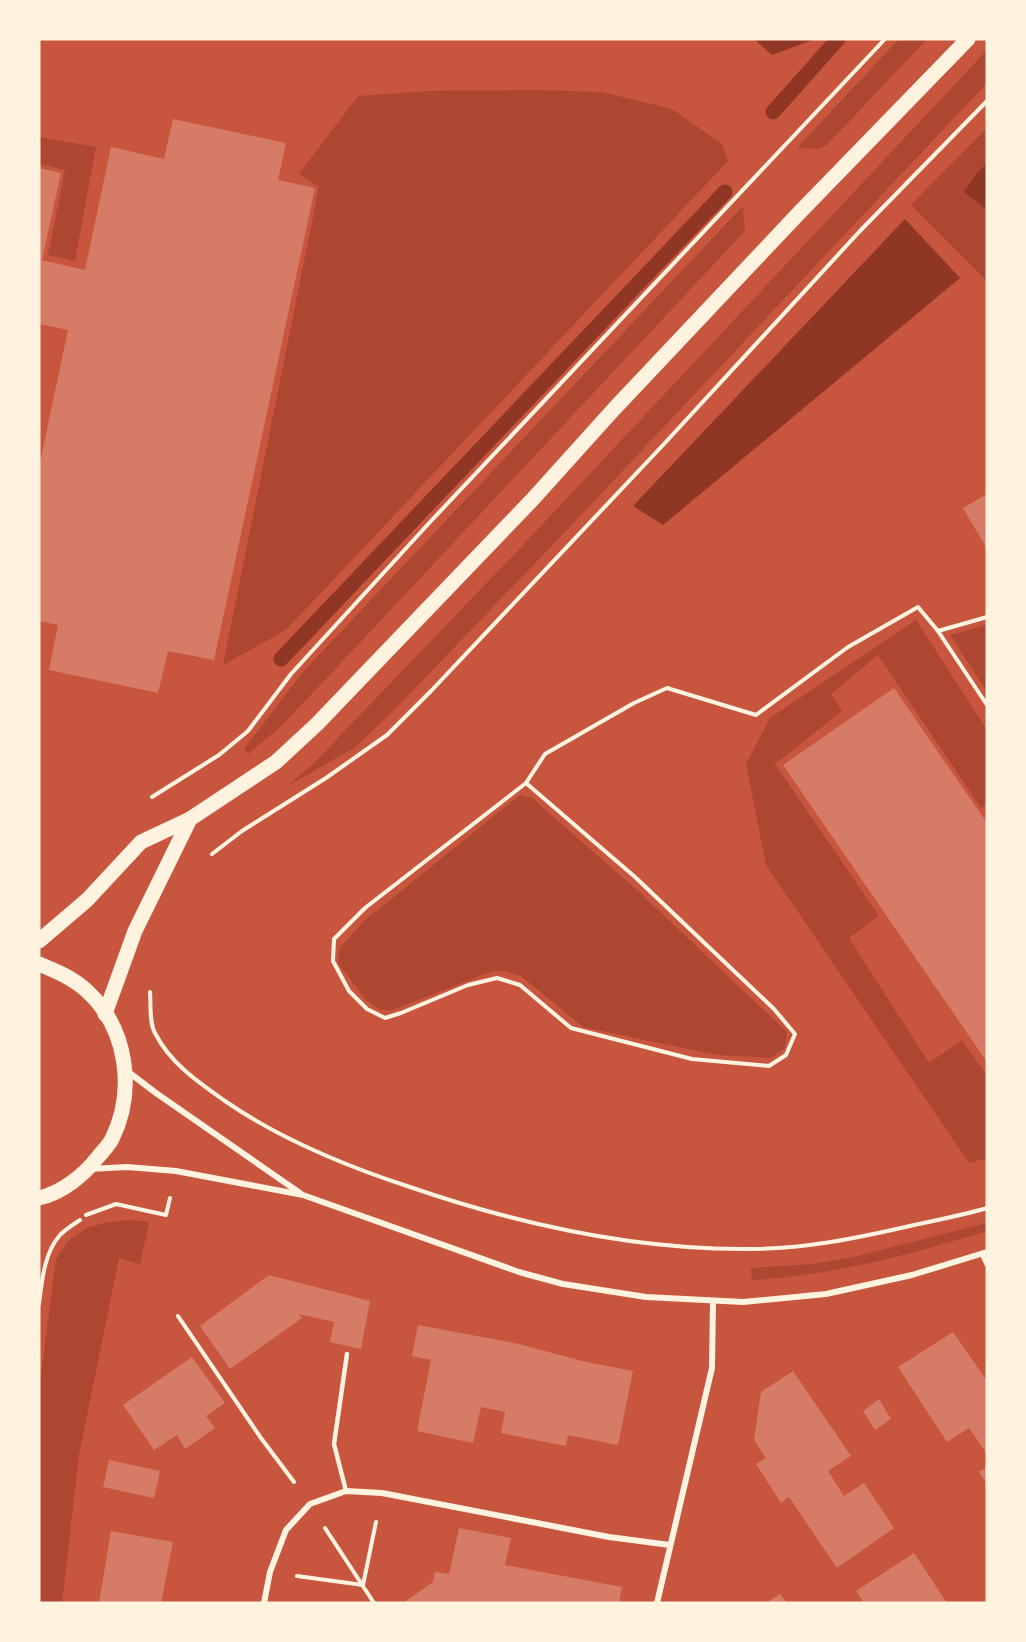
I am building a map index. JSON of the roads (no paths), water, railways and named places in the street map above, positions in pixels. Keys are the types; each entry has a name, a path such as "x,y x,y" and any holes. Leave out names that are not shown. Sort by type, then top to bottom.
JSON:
{"main road":[{"path":"39,941 87,900 141,842 190,819 276,762 317,724 532,500 614,409 800,213 968,39"},
{"path":"105,1014 135,931 190,819"},
{"path":"39,964 63,974 87,991 105,1014 120,1040 126,1070 124,1105 112,1140 90,1169 69,1185 41,1201"}],"street":[{"path":"126,1070 303,1196"},
{"path":"90,1169 127,1167 176,1171 303,1196 519,1272 563,1284 646,1297 743,1302 826,1294 912,1275 984,1253"},
{"path":"657,1603 712,1368 713,1301"},
{"path":"264,1603 270,1572 285,1530 310,1504 346,1491 382,1493 609,1538 670,1545"}],"lane":[{"path":"984,1253 987,1265"},
{"path":"346,1491 334,1444 347,1354"}],"waterway":[{"path":"773,112 838,39"},
{"path":"281,659 725,192"}]}
